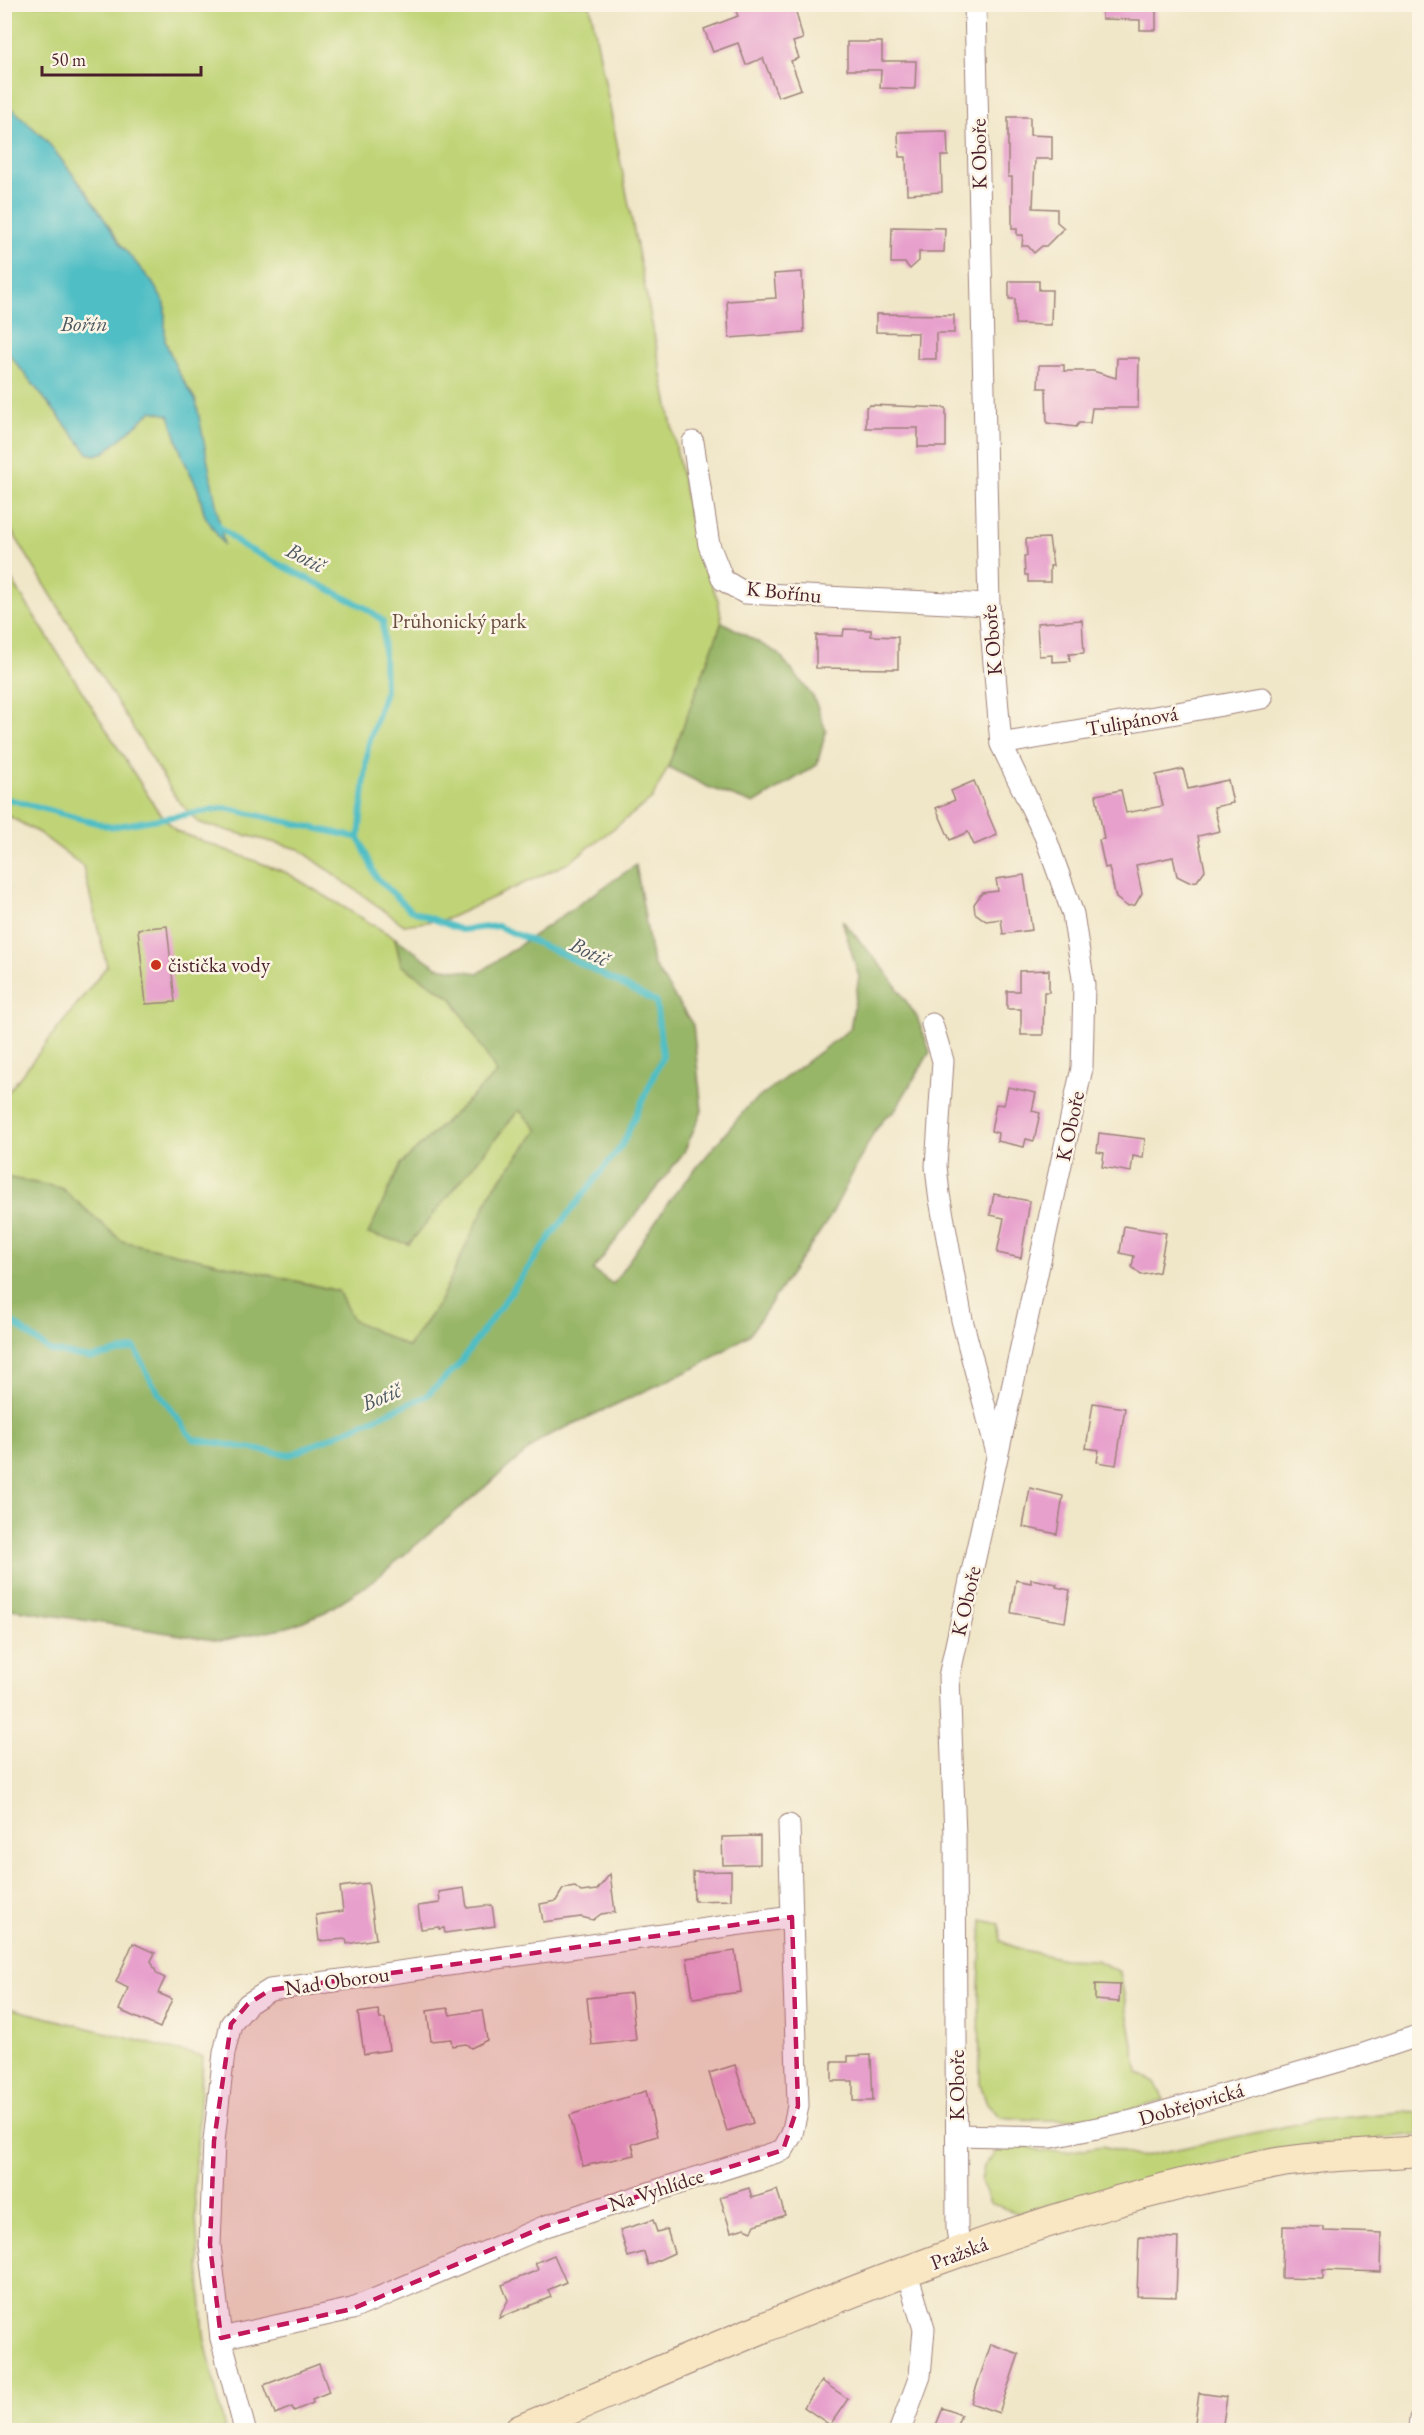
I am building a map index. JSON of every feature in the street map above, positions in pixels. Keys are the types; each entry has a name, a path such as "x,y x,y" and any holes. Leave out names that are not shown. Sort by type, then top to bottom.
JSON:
{"main road":[{"name":"Pražská","path":"520,2430 838,2297 1038,2223 1279,2163 1419,2151"}],"street":[{"name":"K Oboře","path":"960,2252 955,1836 949,1677 999,1458 1082,1068 1084,985 1073,914 1046,836 1001,744 988,605 975,4"},
{"name":"K Bořínu","path":"693,442 709,545 723,580 745,593 988,605"},
{"name":"Tulipánová","path":"1001,744 1263,699"},
{"path":"932,1024 943,1061 936,1166 939,1194 962,1320 999,1458"},
{"name":"Na Vyhlídce","path":"220,2338 352,2309 546,2226 783,2150 792,2134 798,2106 789,1826"},
{"name":"Nad Oborou","path":"245,2430 220,2338 210,2245 214,2141 224,2053 231,2024 248,2004 270,1990 792,1917"},
{"name":"Dobřejovická","path":"957,2135 1052,2137 1132,2121 1419,2036"},
{"path":"900,2430 920,2376 924,2329 907,2273"},
{"path":"1419,2419 1419,2430"}],"highlighted area":[{"path":"792,1917 798,2106 783,2150 546,2226 352,2309 221,2338 210,2245 214,2141 231,2024 248,2004 270,1990"}],"green space":[{"name":"Průhonický park","path":"4,5 590,5 695,545 718,600 722,622 668,767 652,799 568,863 447,919 404,925 299,849 199,823 176,798 5,520 5,349 88,453 94,455 105,452 152,411 169,415 183,458 198,489 205,516 196,401 178,372 165,341 165,304 121,245 88,194 46,140 5,102"},
{"path":"4,568 156,808 176,831 287,873 395,938 401,965 452,998 497,1073 401,1164 409,1244 519,1110 538,1130 493,1189 439,1303 408,1347 352,1320 338,1291 122,1241 61,1188 5,1177 5,1096 107,966 83,866 39,833 5,814"},
{"path":"722,622 779,654 814,698 826,731 817,765 754,804 708,787 668,767"},
{"path":"636,865 653,964 693,1025 702,1111 684,1152 593,1270 613,1284 672,1197 749,1105 850,1029 859,977 842,920 887,973 917,1017 930,1052 894,1112 885,1117 873,1134 830,1217 749,1335 699,1366 543,1438 372,1582 325,1612 291,1626 220,1641 5,1608 4,1177 61,1188 122,1241 338,1291 353,1320 408,1347 439,1303 493,1189 538,1130 519,1110 409,1244 368,1234 401,1164 497,1073 452,998 401,965 395,938 437,967 479,973"},
{"path":"982,1920 1000,1924 1001,1941 1019,1949 1064,1959 1096,1960 1120,1972 1138,2073 1155,2082 1164,2100 1103,2116 1063,2120 1000,2117 987,2103 980,2084 979,1989"},
{"path":"5,2007 203,2057 194,2190 204,2336 225,2430 5,2430"},
{"path":"1401,2112 1419,2113 1419,2134 1267,2151 1017,2213 990,2203 981,2181 984,2166 999,2149 1022,2145 1042,2151 1067,2152 1103,2146 1139,2157 1316,2120"}],"water":[{"name":"Bořín","path":"5,102 46,140 88,194 121,245 152,282 165,304 165,341 178,372 196,401 224,545 205,516 198,489 183,458 169,415 152,411 105,452 95,455 88,453 5,349"}],"building":[{"path":"733,4 794,4 803,39 793,42 799,58 791,61 801,89 778,97 763,58 746,65 738,43 713,52 704,29 738,16"},
{"path":"1102,4 1156,4 1156,30 1140,30 1140,20 1102,19"},
{"path":"847,42 882,42 882,61 916,61 915,89 880,88 881,70 847,70"},
{"path":"1008,117 1030,117 1030,135 1052,136 1052,159 1035,159 1033,208 1057,209 1057,222 1064,228 1046,246 1042,246 1034,253 1028,246 1022,246 1023,235 1017,235 1017,229 1012,229 1012,177 1008,177"},
{"path":"947,131 948,156 941,156 942,192 907,194 906,157 899,157 898,132"},
{"path":"892,227 945,228 944,252 919,252 919,261 910,269 905,263 891,263"},
{"path":"802,272 804,332 729,338 727,301 776,298 774,274"},
{"path":"1009,281 1039,281 1039,290 1052,290 1051,325 1015,324 1015,299 1009,299"},
{"path":"876,314 954,315 954,333 936,333 936,359 917,359 918,333 876,332"},
{"path":"1117,358 1139,358 1138,408 1092,408 1090,423 1079,423 1076,427 1047,423 1046,388 1038,388 1039,365 1064,365 1064,371 1093,371 1116,378"},
{"path":"870,405 946,408 946,447 918,447 918,428 866,428 866,407"},
{"path":"1049,538 1053,566 1050,566 1050,582 1028,582 1028,575 1025,575 1024,556 1027,556 1026,539"},
{"path":"1082,620 1084,653 1069,654 1070,661 1052,662 1052,655 1039,656 1037,623"},
{"path":"844,629 871,630 871,636 898,637 898,669 816,668 816,635 843,636"},
{"path":"1183,769 1188,789 1228,780 1233,803 1214,807 1220,831 1198,836 1205,870 1197,881 1189,882 1177,876 1173,857 1136,865 1142,893 1135,905 1127,906 1116,898 1109,867 1105,868 1099,840 1104,839 1096,795 1121,790 1126,813 1163,806 1156,775"},
{"path":"974,781 997,835 974,845 968,832 950,840 936,808 955,800 951,791"},
{"path":"1024,875 1032,930 1003,934 1001,919 986,921 975,913 974,904 982,893 998,891 996,879"},
{"name":"čistička vody","path":"167,926 175,1002 146,1004 138,929"},
{"path":"1049,970 1049,992 1044,992 1043,1035 1021,1035 1021,1009 1007,1009 1007,991 1019,991 1019,971"},
{"path":"1008,1087 1036,1093 1032,1111 1040,1113 1034,1141 1026,1139 1024,1147 997,1141 998,1133 991,1131 996,1104 1004,1105"},
{"path":"1099,1133 1145,1139 1143,1158 1133,1156 1131,1172 1102,1167 1104,1153 1097,1152"},
{"path":"994,1194 1030,1201 1021,1258 997,1253 1004,1218 990,1215"},
{"path":"1124,1226 1166,1233 1159,1272 1141,1275 1132,1267 1134,1256 1120,1253"},
{"path":"1093,1403 1125,1408 1116,1465 1097,1462 1099,1450 1086,1448"},
{"path":"1030,1488 1063,1496 1057,1534 1023,1527"},
{"path":"1031,1579 1057,1584 1056,1587 1070,1590 1065,1622 1011,1613 1016,1580 1031,1583"},
{"path":"760,1836 760,1864 723,1865 722,1837"},
{"path":"731,1871 731,1900 694,1901 693,1872"},
{"path":"610,1874 615,1912 601,1914 593,1920 581,1917 543,1922 540,1904 556,1901 563,1889 575,1887 581,1892 597,1890"},
{"path":"368,1883 376,1939 347,1944 346,1939 319,1941 316,1915 343,1911 340,1887"},
{"path":"464,1888 467,1908 492,1905 495,1926 445,1933 444,1928 439,1929 439,1927 421,1929 418,1906 440,1903 439,1892"},
{"path":"133,1943 155,1953 151,1961 157,1974 165,1978 158,1993 172,1999 160,2028 119,2010 128,1988 116,1982"},
{"path":"735,1951 741,1992 693,1998 687,1958"},
{"path":"1095,1984 1120,1985 1119,2002 1095,2000"},
{"path":"631,1993 636,2040 592,2045 587,1998"},
{"path":"448,2008 450,2015 482,2010 487,2040 471,2048 466,2044 452,2046 451,2039 431,2041 427,2011"},
{"path":"378,2010 380,2019 385,2019 389,2050 364,2054 358,2013"},
{"path":"871,2055 873,2101 853,2101 853,2081 832,2081 832,2062 848,2062 848,2056"},
{"path":"735,2065 753,2123 727,2131 709,2073"},
{"path":"646,2091 657,2136 632,2144 635,2155 583,2166 570,2115"},
{"path":"749,2188 752,2198 777,2190 785,2215 755,2225 752,2231 745,2228 731,2232 720,2197"},
{"path":"653,2220 657,2232 667,2229 674,2253 648,2265 644,2252 628,2257 620,2230"},
{"path":"1283,2226 1324,2227 1324,2231 1382,2233 1381,2272 1323,2270 1323,2279 1282,2278"},
{"path":"1139,2237 1178,2238 1176,2297 1137,2296"},
{"path":"554,2255 566,2282 548,2290 551,2297 499,2318 508,2300 502,2285 538,2270 535,2263"},
{"path":"991,2344 1019,2354 999,2413 971,2403"},
{"path":"319,2364 329,2392 312,2399 313,2403 294,2411 292,2407 275,2414 264,2385"},
{"path":"822,2381 848,2399 830,2425 804,2407"},
{"path":"1199,2393 1227,2397 1222,2430 1194,2430"},
{"path":"943,2408 961,2415 955,2430 934,2430"}],"waterway":[{"name":"Botič","path":"4,1316 50,1351 92,1358 135,1348 152,1383 193,1439 290,1455 426,1396 457,1367 557,1228 622,1145 663,1056 656,1002 562,954 497,926 461,930 410,910 376,877 359,838 368,746 385,691 383,621 364,607 241,545 214,521"},
{"path":"4,798 111,827 225,808 359,838"}],"place":[{"name":"čistička vody","path":"156,965"}]}
